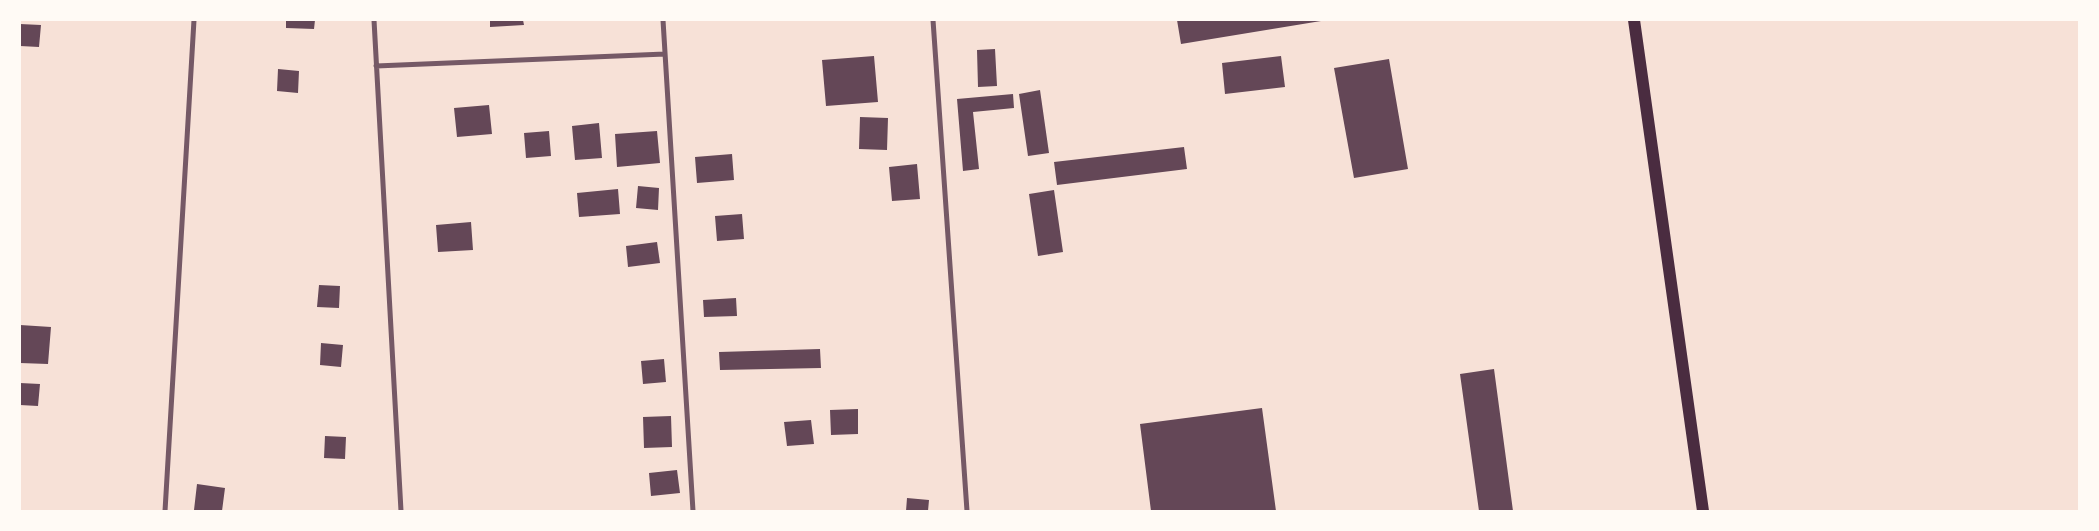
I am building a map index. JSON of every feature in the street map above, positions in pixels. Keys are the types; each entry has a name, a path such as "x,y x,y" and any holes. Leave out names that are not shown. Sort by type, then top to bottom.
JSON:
{"highway":[{"path":"1634,20 1703,511"}],"street":[{"path":"165,511 194,20"},
{"path":"374,20 401,511"},
{"path":"663,20 693,511"},
{"path":"934,20 967,511"},
{"path":"376,66 665,54"}],"building":[{"path":"286,20 315,20 314,29 286,28"},
{"path":"490,20 523,20 524,25 490,27"},
{"path":"1177,20 1321,20 1321,21 1181,44"},
{"path":"20,24 41,25 39,47 20,46"},
{"path":"995,49 997,86 978,87 977,50"},
{"path":"874,56 878,102 826,106 822,60"},
{"path":"1281,56 1285,87 1225,94 1222,63"},
{"path":"1389,59 1408,169 1354,178 1334,68"},
{"path":"278,69 299,71 298,93 277,91"},
{"path":"1040,90 1049,153 1028,156 1019,94"},
{"path":"1013,94 1014,108 973,112 979,169 963,171 957,99"},
{"path":"489,105 492,134 457,137 454,108"},
{"path":"860,117 888,118 887,150 859,149"},
{"path":"599,123 602,158 575,160 572,126"},
{"path":"549,131 551,156 526,158 524,133"},
{"path":"657,131 660,163 617,167 615,134"},
{"path":"1184,147 1187,169 1057,185 1054,162"},
{"path":"732,154 734,180 697,183 695,157"},
{"path":"917,164 920,199 892,201 889,167"},
{"path":"638,186 659,188 658,210 636,208"},
{"path":"618,189 620,214 579,217 577,193"},
{"path":"1054,190 1063,252 1038,256 1029,194"},
{"path":"742,214 744,239 717,241 715,216"},
{"path":"471,222 473,250 438,252 436,225"},
{"path":"657,242 660,263 628,267 626,246"},
{"path":"319,285 340,286 339,308 317,307"},
{"path":"736,298 737,316 704,317 703,300"},
{"path":"20,325 51,327 48,364 20,363"},
{"path":"321,343 343,345 341,367 320,365"},
{"path":"820,349 821,368 720,370 719,352"},
{"path":"664,359 666,382 643,384 641,361"},
{"path":"1494,369 1513,511 1479,511 1460,374"},
{"path":"20,383 40,384 38,406 20,405"},
{"path":"1262,408 1276,511 1151,511 1140,424"},
{"path":"858,409 858,434 831,435 830,410"},
{"path":"671,416 672,447 644,448 643,417"},
{"path":"811,420 814,444 787,446 784,422"},
{"path":"325,436 346,437 345,459 324,458"},
{"path":"677,470 680,493 651,496 649,473"},
{"path":"197,484 225,488 222,511 194,510"},
{"path":"907,498 929,500 928,511 906,511"}]}
